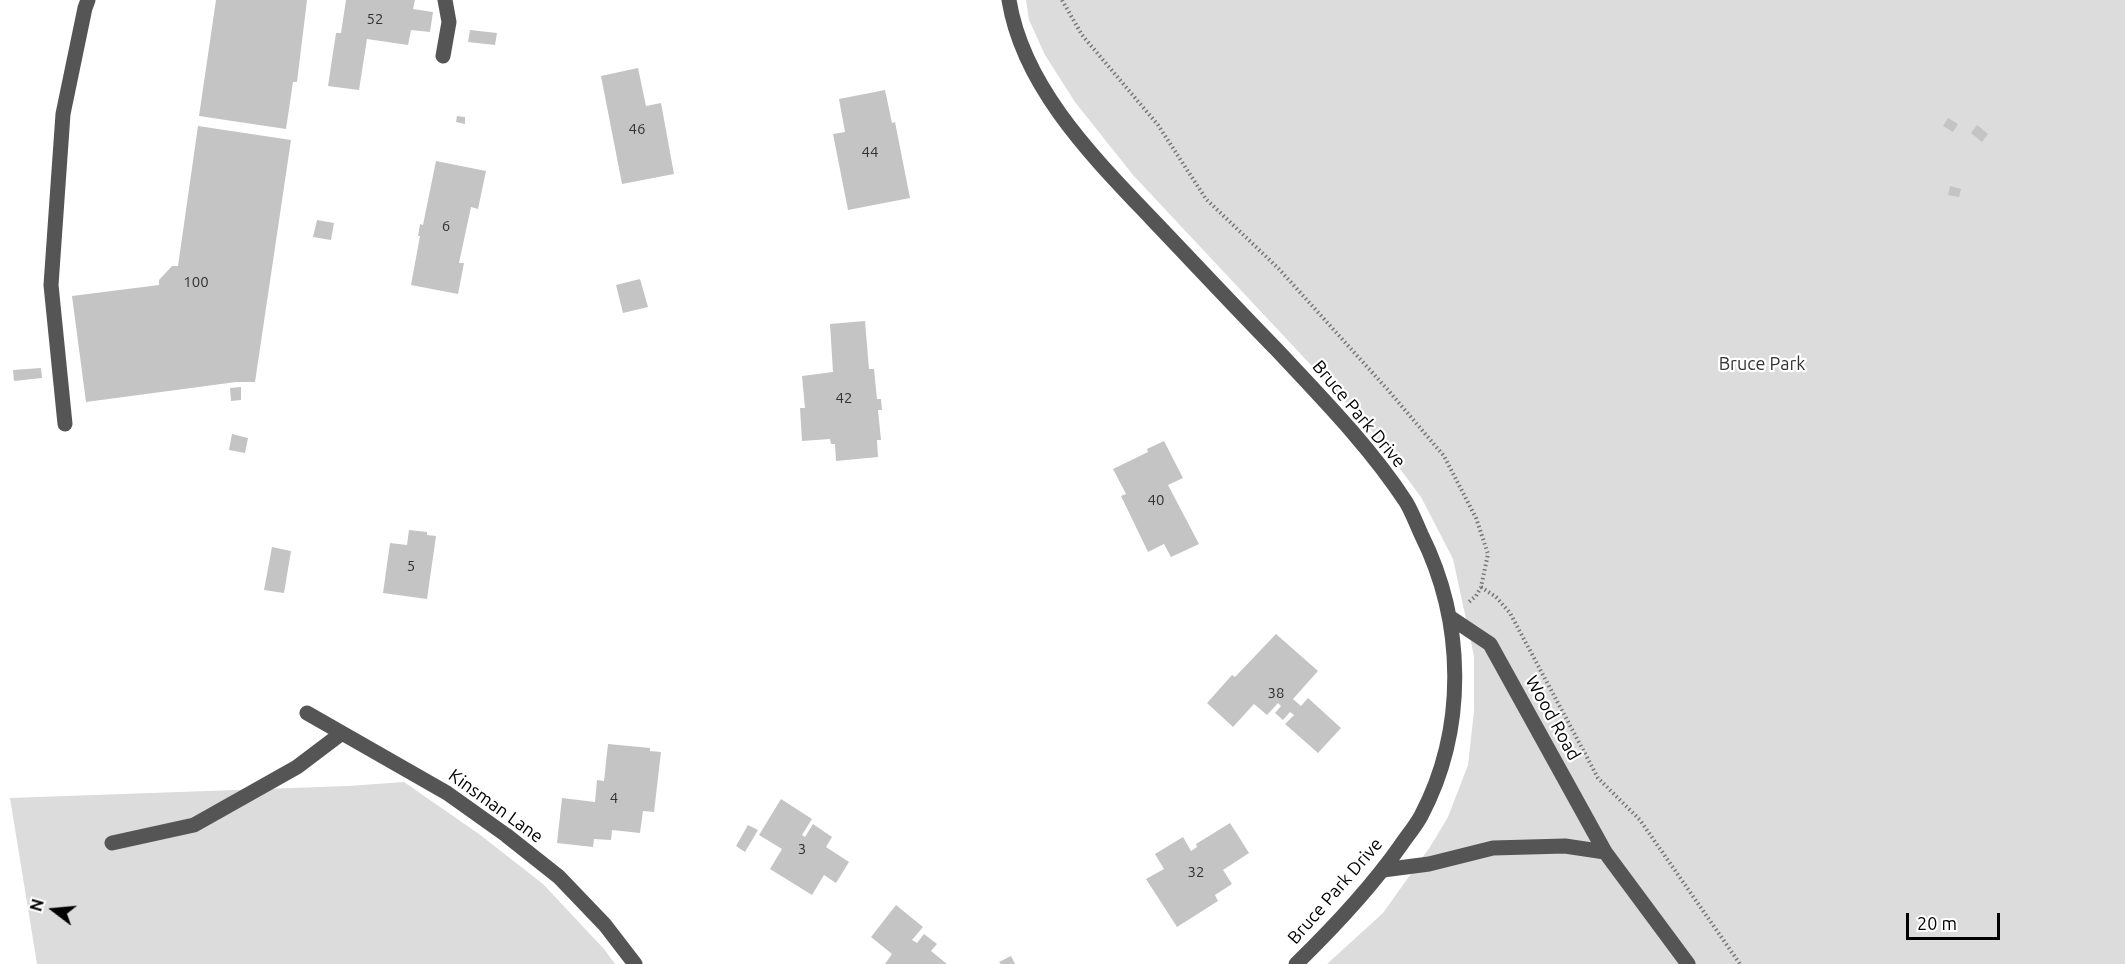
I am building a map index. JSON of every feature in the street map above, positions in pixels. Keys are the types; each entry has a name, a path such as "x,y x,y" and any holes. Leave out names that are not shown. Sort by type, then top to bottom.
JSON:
{"street":[{"path":"65,424 51,285 63,114 88,0"},
{"path":"443,56 449,22 445,0"},
{"name":"Bruce Park Drive","path":"1010,0 1012,14 1029,60 1044,90 1076,134 1125,191 1360,440 1407,504 1433,557 1451,618 1454,670 1454,706 1449,742 1439,777 1420,818 1383,870 1329,932 1296,964"},
{"name":"Wood Road","path":"1451,618 1491,644 1605,852 1688,964"},
{"name":"Kinsman Lane","path":"307,713 447,793 560,877 605,925 635,964"},
{"path":"112,843 194,825 297,767 342,734"},
{"path":"1383,870 1429,864 1493,849 1565,846 1605,852"}],"path":[{"path":"1062,0 1082,35 1158,126 1206,199 1279,269 1444,456 1476,518 1488,554 1481,587 1476,596 1451,618"},
{"path":"1481,587 1496,597 1510,614 1598,778 1640,820 1740,964"}],"green space":[{"name":"Bruce Park","path":"1026,0 2125,0 2125,964 1327,964 1383,913 1430,847 1448,817 1468,765 1474,711 1474,656 1453,559 1421,497 1368,426 1133,175 1075,102 1045,55 1029,20"},
{"path":"404,782 479,834 543,884 604,949 615,964 37,964 10,798"}],"building":[{"path":"216,0 307,0 297,82 293,82 286,129 199,116"},
{"path":"346,0 415,0 413,9 433,12 430,32 411,30 408,45 367,39 359,90 328,86 336,33 341,33"},
{"path":"470,30 497,33 495,45 468,42"},
{"path":"638,68 646,106 661,103 674,174 622,184 601,76"},
{"path":"885,90 892,123 895,122 910,198 848,210 833,134 845,132 839,99"},
{"path":"457,116 465,117 465,124 456,122"},
{"path":"1948,118 1958,124 1953,132 1943,126"},
{"path":"1977,125 1988,134 1982,142 1971,133"},
{"path":"198,126 291,140 255,382 236,382 86,402 72,296 159,285 159,280 172,266 178,266"},
{"path":"436,161 486,171 478,209 471,207 459,263 464,263 458,294 411,285 420,224 423,225"},
{"path":"1950,186 1961,189 1959,197 1948,195"},
{"path":"317,220 334,223 331,240 313,237"},
{"path":"640,279 648,307 623,313 616,285"},
{"path":"865,321 869,369 874,369 877,399 881,399 882,410 878,410 881,440 877,440 878,457 836,461 835,444 831,444 830,439 802,441 800,408 805,408 802,376 833,372 830,324"},
{"path":"41,368 42,378 14,381 13,370"},
{"path":"241,387 241,400 231,401 230,388"},
{"path":"232,434 248,438 245,453 229,450"},
{"path":"1164,441 1183,478 1168,485 1199,544 1171,557 1164,544 1148,552 1121,496 1126,494 1113,469 1148,452 1147,449"},
{"path":"409,530 427,532 427,535 436,536 427,599 383,593 390,543 407,545"},
{"path":"272,547 291,551 284,593 264,590"},
{"path":"1276,634 1318,671 1293,699 1301,706 1308,698 1341,728 1318,753 1285,724 1294,715 1290,712 1283,720 1275,713 1281,706 1278,703 1267,715 1254,704 1233,727 1207,703 1232,675 1235,677"},
{"path":"608,744 650,748 650,751 661,752 654,812 643,811 640,833 612,830 611,840 594,839 593,847 557,843 562,798 595,802 597,780 604,781"},
{"path":"781,799 812,819 802,835 805,837 813,824 832,837 826,847 849,862 836,883 824,875 812,895 770,869 782,849 759,835"},
{"path":"1230,823 1249,853 1223,870 1232,884 1215,895 1218,901 1177,927 1146,879 1164,869 1155,854 1183,837 1191,851 1197,847 1196,844"},
{"path":"748,825 758,830 745,852 736,846"},
{"path":"896,905 923,927 912,940 917,943 924,934 937,944 931,951 947,964 885,964 892,954 871,937"},
{"path":"1011,956 1015,964 999,962"}]}
